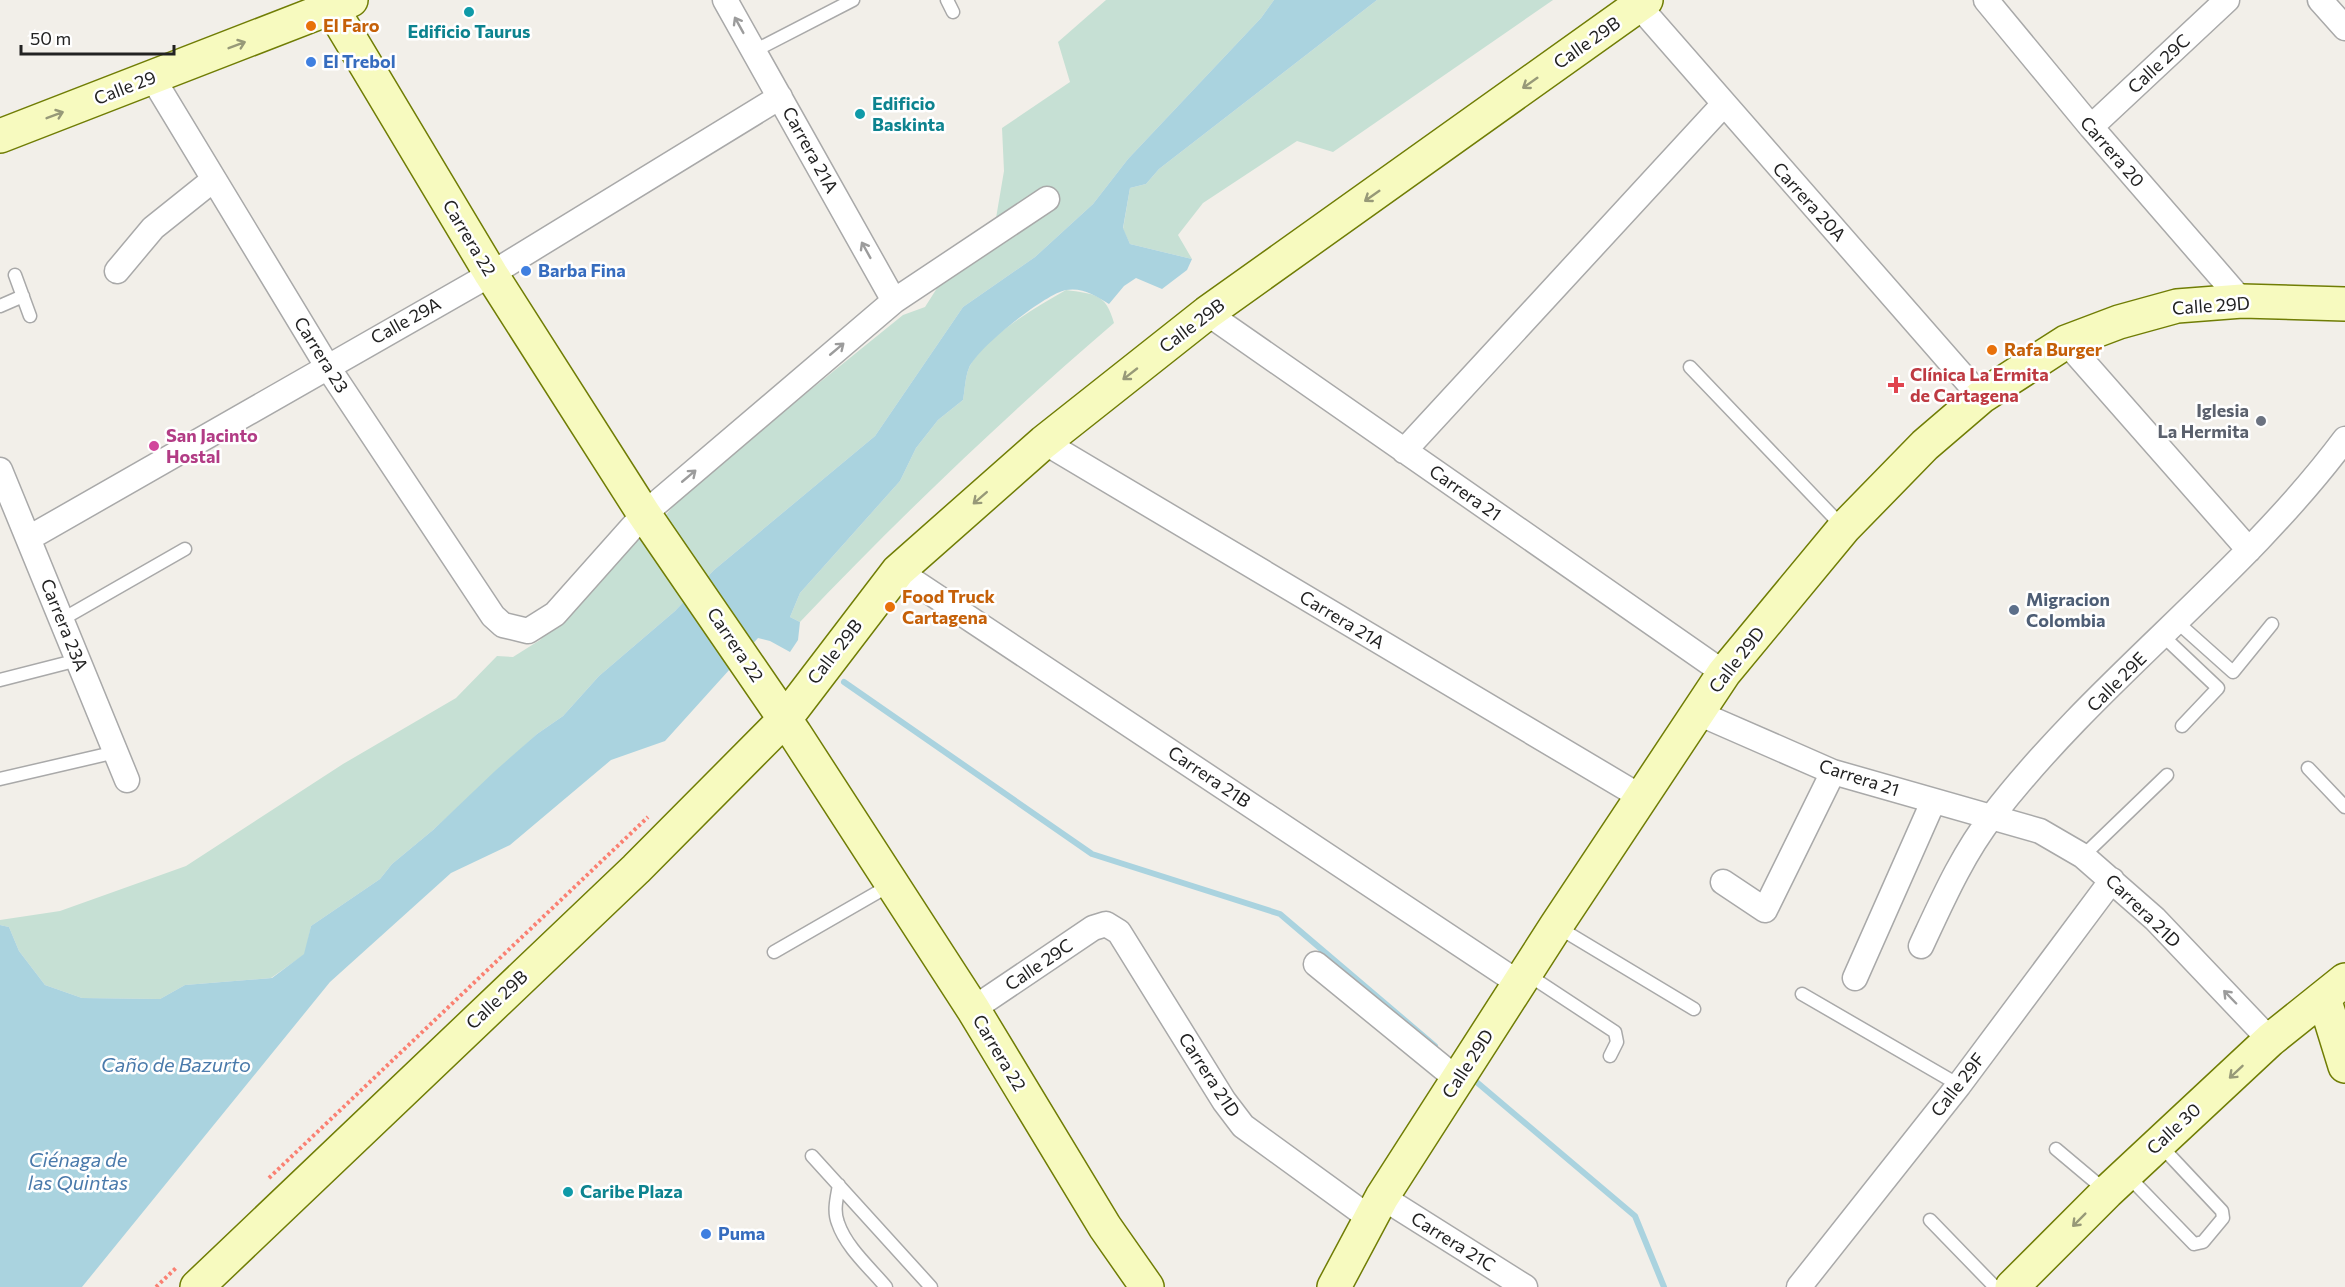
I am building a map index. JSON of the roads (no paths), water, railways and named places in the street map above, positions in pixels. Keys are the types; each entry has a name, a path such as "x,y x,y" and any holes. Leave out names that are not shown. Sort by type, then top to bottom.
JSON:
{"street":[{"name":"Carrera 21A","path":"725,0 894,301"},
{"name":"Carrera 20","path":"1986,0 2091,127 2242,301"},
{"name":"Calle 29C","path":"2091,127 2227,0"},
{"path":"2320,0 2345,28"},
{"name":"Calle 29","path":"0,136 337,3"},
{"name":"Carrera 22","path":"337,3 491,274 650,522 784,718 972,1009 1105,1227 1147,1287"},
{"name":"Carrera 20A","path":"1643,3 1723,105 1981,397"},
{"name":"Calle 29B","path":"189,1275 636,868 784,718 898,571 1044,442 1206,314 1643,3"},
{"name":"Carrera 23","path":"152,77 327,366 487,606 503,625 528,631 555,614 650,522"},
{"name":"Calle 29A","path":"29,538 491,274 780,97"},
{"path":"1404,451 1723,105"},
{"path":"117,271 153,228 213,180"},
{"path":"650,522 894,301 1047,199"},
{"name":"Calle 29D","path":"1334,1287 1377,1208 1458,1080 1556,926 1724,673 1844,528 1925,445 1981,397 2066,342 2118,322 2177,306 2242,301 2345,304"},
{"name":"Carrera 21","path":"1206,314 1724,673"},
{"path":"2066,342 2249,550"},
{"name":"Calle 29E","path":"1921,946 1952,880 1992,816 2051,748 2296,500 2345,439"},
{"name":"Carrera 21A","path":"1044,442 1641,797"},
{"name":"Carrera 23A","path":"0,470 127,780"},
{"name":"Carrera 21B","path":"898,571 1523,978"},
{"name":"Carrera 21","path":"1698,713 1765,744 1833,771 1933,802 1992,816"},
{"path":"1722,882 1765,910 1833,771"},
{"path":"1855,978 1933,802"},
{"name":"Carrera 21D","path":"1992,816 2040,831 2083,856 2155,919 2270,1040"},
{"name":"Calle 29F","path":"1799,1287 1959,1085 2112,880"},
{"name":"Calle 29C","path":"972,1009 1093,928 1106,924"},
{"name":"Carrera 21D","path":"1106,924 1119,932 1224,1101 1243,1126 1377,1208"},
{"path":"1316,964 1458,1080"},
{"path":"2334,989 2345,1066"},
{"name":"Calle 30","path":"2012,1287 2117,1183 2270,1040 2334,989"},
{"name":"Carrera 21C","path":"1377,1208 1524,1287"}],"lane":[{"path":"754,51 853,0"},
{"path":"947,0 953,12"},
{"path":"15,275 30,316"},
{"path":"0,306 23,296"},
{"path":"1690,367 1844,528"},
{"path":"62,620 184,549"},
{"path":"2182,726 2233,672 2272,624"},
{"path":"2170,629 2233,672"},
{"path":"2170,629 2218,688"},
{"path":"0,680 78,660"},
{"path":"0,779 116,752"},
{"path":"2307,768 2345,807"},
{"path":"2083,856 2167,775"},
{"path":"774,952 892,885"},
{"path":"1556,926 1694,1009"},
{"path":"1523,978 1615,1032 1617,1042 1610,1056"},
{"path":"1802,994 1959,1085"},
{"path":"2056,1149 2117,1183 2194,1244 2203,1242 2223,1218 2222,1211 2159,1143"},
{"path":"812,1156 931,1287"},
{"path":"839,1185 836,1206 837,1222 847,1240 886,1287"},
{"path":"1930,1220 1995,1287"}],"water":[{"name":"Caño de Bazurto","path":"1274,0 1377,0 1159,169 1146,184 1130,188 1123,228 1130,244 1192,259 1187,270 1162,289 1136,278 1124,286 1109,304 1083,291 1066,290 1043,301 1013,323 975,359 969,368 963,400 938,420 916,448 900,481 800,593 790,617 800,622 798,640 790,652 770,641 758,638 665,741 611,760 510,845 451,873 330,982 82,1287 0,1287 0,925 9,927 19,951 45,985 82,998 160,999 185,985 272,978 304,954 311,926 380,879 392,864 433,830 495,771 537,734 563,716 599,676 675,611 714,570 875,436 963,307 1035,257 1093,204 1128,159 1261,18"}],"waterway":[{"path":"844,682 1092,854 1280,914 1435,1046"},
{"path":"1473,1079 1635,1216 1664,1287"}],"place":[{"name":"Edificio Taurus","path":"469,12"},
{"name":"El Faro","path":"311,26"},
{"name":"El Trebol","path":"311,62"},
{"name":"Edificio Baskinta","path":"860,114"},
{"name":"Barba Fina","path":"526,271"},
{"name":"Rafa Burger","path":"1992,350"},
{"name":"Clínica La Ermita de Cartagena","path":"1896,385"},
{"name":"Iglesia La Hermita","path":"2261,421"},
{"name":"San Jacinto Hostal","path":"154,446"},
{"name":"Food Truck Cartagena","path":"890,607"},
{"name":"Migracion Colombia","path":"2014,610"},
{"name":"Caribe Plaza","path":"568,1192"},
{"name":"Puma","path":"706,1234"}],"water label":[{"name":"Ciénaga de las Quintas","path":"78,1172"}]}
